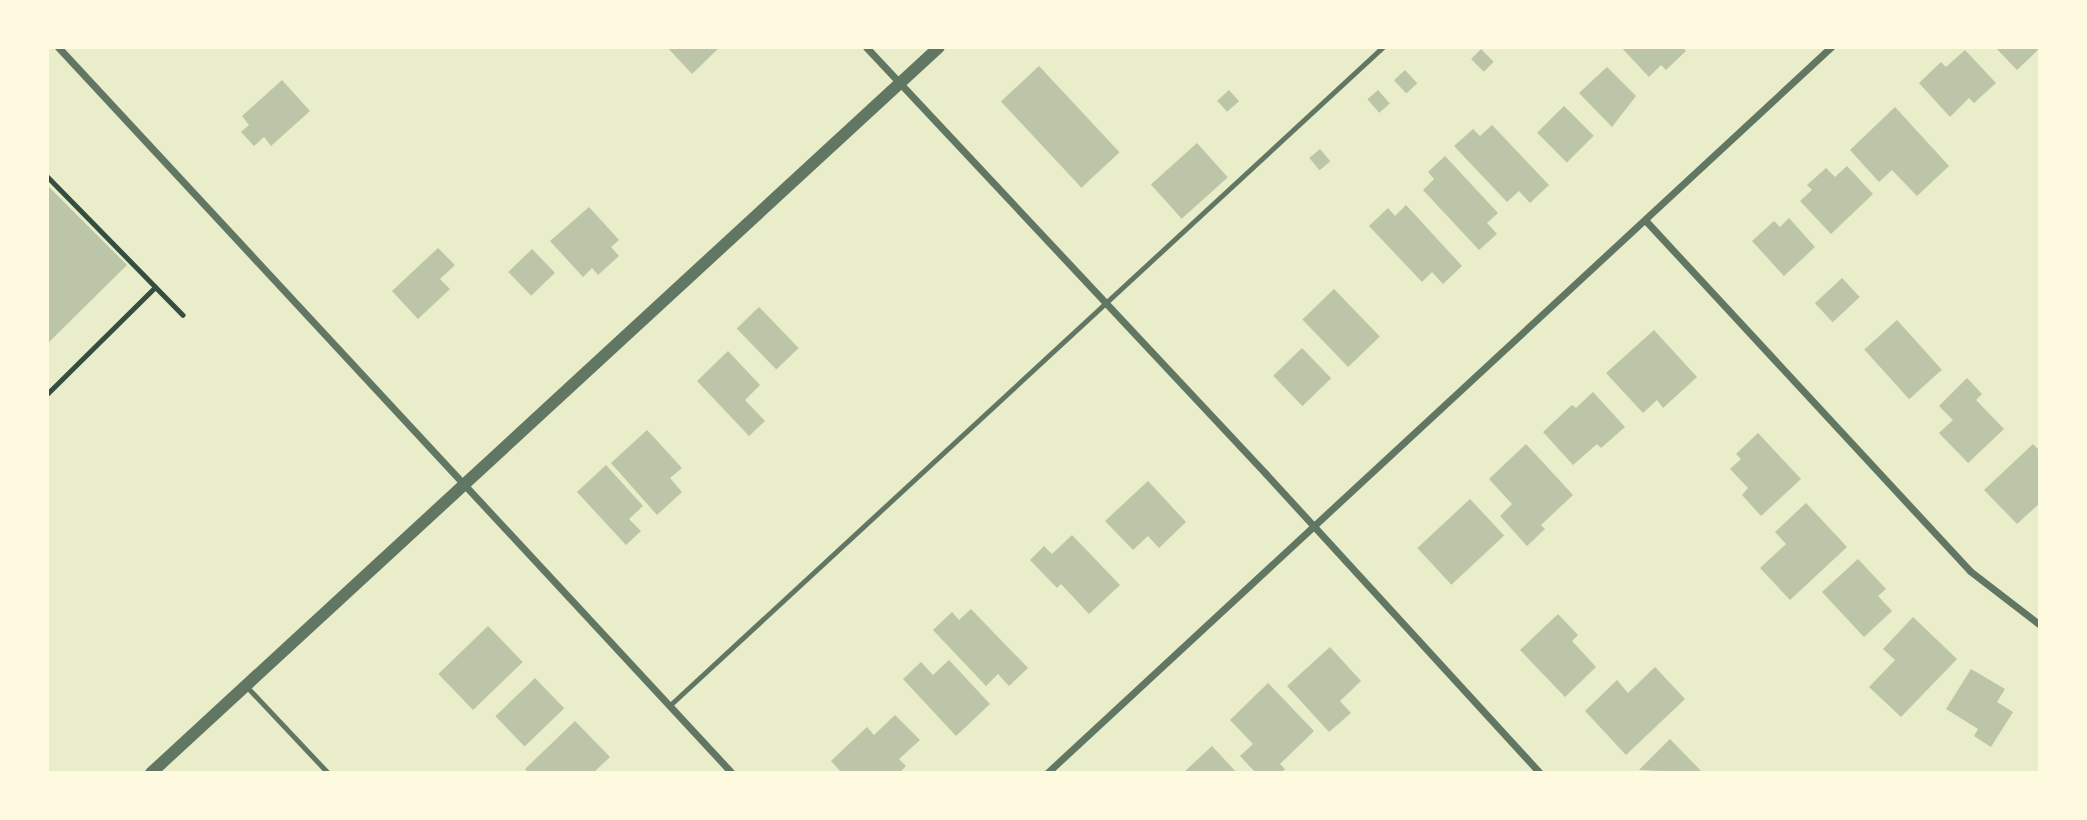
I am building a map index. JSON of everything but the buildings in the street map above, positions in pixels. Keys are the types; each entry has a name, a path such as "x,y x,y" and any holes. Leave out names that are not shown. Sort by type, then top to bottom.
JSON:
{"street":[{"path":"58,47 732,773"},
{"path":"866,47 1540,773"},
{"path":"151,773 939,47"},
{"path":"1048,773 1831,47"},
{"path":"1645,220 1970,571 2040,625"}],"lane":[{"path":"669,706 1107,305 1383,47"},
{"path":"246,686 328,773"}],"path":[{"path":"47,176 183,315"},
{"path":"47,394 155,287"}]}
